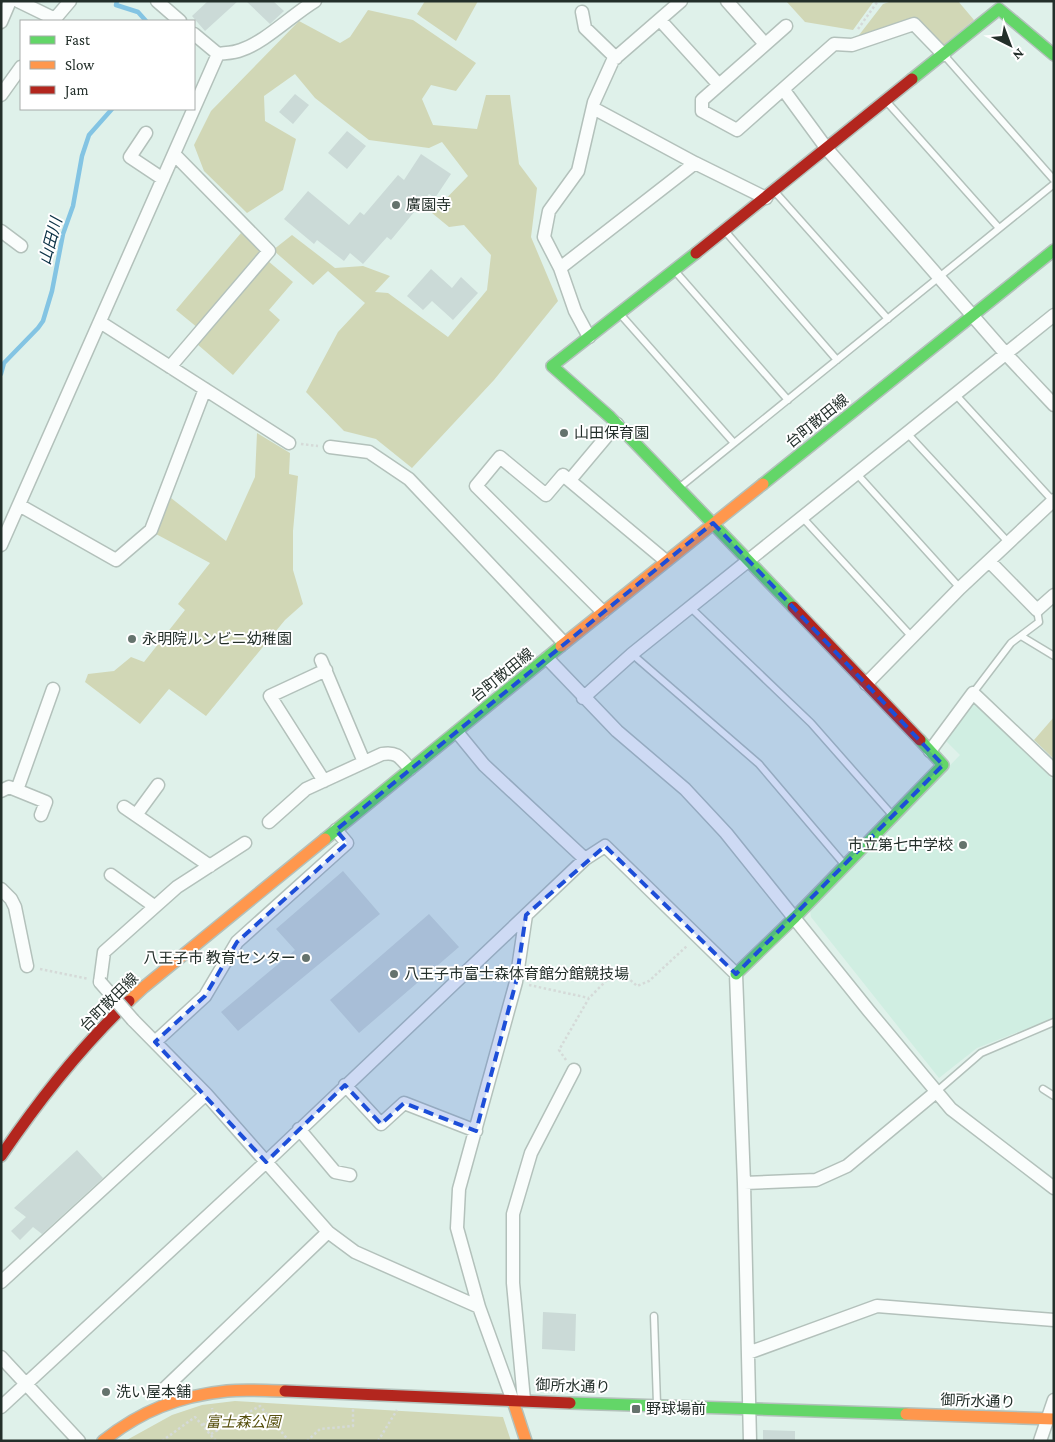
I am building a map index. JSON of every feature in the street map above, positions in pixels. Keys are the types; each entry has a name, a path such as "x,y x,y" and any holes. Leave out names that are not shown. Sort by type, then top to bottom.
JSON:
{"street":[{"path":"1,22 10,1"},
{"path":"18,1 54,20 70,1"},
{"path":"157,1 179,20"},
{"path":"195,35 218,54 242,50 262,39 315,1"},
{"path":"589,337 575,311 560,268 544,237 549,211 578,171 592,108 616,58 682,1"},
{"path":"727,1 765,44"},
{"path":"736,974 795,917 943,765 679,487 617,424 552,366 771,195 999,9 1054,55"},
{"path":"582,12 585,28 616,58"},
{"path":"660,20 719,85"},
{"path":"786,26 702,100 702,111 737,130 834,44 852,45 914,24 944,55"},
{"path":"195,106 218,54"},
{"path":"1,95 20,68"},
{"path":"783,89 827,149 1006,354 1054,405"},
{"path":"592,108 695,163 771,195"},
{"path":"1,546 193,110"},
{"path":"146,133 130,157 163,179"},
{"path":"170,367 270,251 174,154"},
{"path":"560,268 695,163"},
{"path":"1,230 21,246"},
{"name":"台町散田線","path":"1,1156 30,1114 76,1057 118,1012 180,956 712,523 1054,250"},
{"path":"583,698 632,654 1054,315"},
{"path":"100,322 289,443"},
{"path":"19,505 116,560 151,530 205,389"},
{"path":"570,480 617,424"},
{"path":"330,447 369,452 409,479 564,643"},
{"path":"603,612 476,486 500,457 546,495 563,475 666,561"},
{"path":"866,684 960,588 1053,500"},
{"path":"989,561 1036,610 1054,595"},
{"path":"547,658 583,698 617,731 685,789 726,833 950,1109 1035,1176 1054,1188"},
{"path":"324,781 270,696 324,665 364,762"},
{"path":"16,790 54,689"},
{"path":"930,750 973,694 1054,770"},
{"path":"457,732 484,765 585,859"},
{"path":"269,822 306,789 382,754 390,752 398,755 410,770"},
{"path":"136,815 158,785"},
{"path":"1,791 9,787 46,802 41,815"},
{"path":"124,807 210,866"},
{"path":"155,1042 205,996 237,942 347,843 336,830"},
{"path":"245,843 177,887 104,952 100,982 133,1020 206,1094 328,1232 354,1252 479,1307"},
{"path":"1,1407 266,1162 585,859 605,846 736,974 744,1183 750,1441"},
{"path":"111,874 154,906"},
{"path":"1,889 11,899 15,907 27,966"},
{"path":"519,1400 479,1307 457,1228 459,1189 516,982 526,915"},
{"path":"526,1441 519,1400 513,1282 513,1214 531,1153 574,1070"},
{"path":"345,1085 382,1124 404,1103 476,1132"},
{"path":"744,1183 816,1180 847,1166 936,1092"},
{"path":"1,1282 206,1094"},
{"path":"299,1129 336,1172 350,1175"},
{"path":"170,1402 165,1388 328,1232"},
{"path":"748,1353 877,1306 1054,1320"},
{"path":"1,1357 79,1441"},
{"name":"御所水通り","path":"103,1441 136,1418 170,1402 228,1391 300,1391 1051,1419"},
{"path":"1040,1441 1051,1419 1054,1400"}],"lane":[{"path":"944,55 1054,180"},
{"path":"886,101 1000,228"},
{"path":"679,487 1054,184"},
{"path":"771,195 888,319"},
{"path":"725,231 838,360"},
{"path":"674,270 788,400"},
{"path":"619,313 734,443"},
{"path":"956,394 1053,500"},
{"path":"907,433 1008,542"},
{"path":"857,474 960,588"},
{"path":"802,517 912,637"},
{"path":"691,608 811,723 893,816"},
{"path":"973,694 1011,643 1039,622 1036,610"},
{"path":"1021,636 1054,656"},
{"path":"632,654 759,764 845,865"},
{"path":"936,1092 981,1053 1054,1022"},
{"path":"1043,1089 1054,1096"},
{"path":"654,1316 657,1404"}],"path":[{"path":"847,45 878,1"},
{"path":"289,443 330,447"},
{"path":"574,1070 559,1050 589,998 618,969 638,986 649,981 698,935"},
{"path":"27,966 100,982"},
{"path":"516,982 589,998"},
{"path":"203,1425 213,1415 212,1404"},
{"path":"307,1441 320,1429 353,1426 352,1404"},
{"path":"211,1434 260,1406 289,1441"},
{"path":"378,1441 399,1406"},
{"path":"162,1441 195,1417 216,1441"}],"highlighted area":[{"path":"713,523 943,765 736,974 605,846 526,915 516,982 476,1131 404,1103 381,1124 345,1085 266,1162 155,1042 205,996 237,942 347,843 336,830"}],"shaded area":[{"name":"市立第七中学校","path":"973,704 979,704 1054,781 1054,1018 977,1048 939,1078 811,917 810,910 960,755 944,739"}],"green space":[{"path":"425,1 478,1 456,41 417,14"},
{"path":"786,1 874,1 853,30 805,22"},
{"path":"892,1 958,1 974,20 942,46 916,19 856,39 883,4"},
{"path":"368,10 413,20 476,63 456,91 431,85 422,99 433,125 477,129 486,95 510,95 519,164 537,188 531,237 558,301 494,380 412,468 376,439 344,431 306,392 338,332 365,303 328,271 313,285 273,250 292,235 335,268 363,266 390,276 375,292 388,293 448,337 487,290 491,255 464,225 449,227 432,213 468,176 442,142 429,148 369,140 315,98 295,74 264,96 265,121 296,139 283,190 247,213 204,171 194,145 211,111 299,21 340,43 350,37"},
{"path":"241,233 262,251 198,328 176,310"},
{"path":"268,261 293,282 269,310 280,320 233,375 197,344"},
{"path":"257,433 290,453 289,474 298,476 293,531 293,570 303,604 285,620 206,716 169,689 140,724 85,682 88,674 114,671 131,657 144,662 185,610 178,604 210,563 156,534 171,498 226,541 255,477"},
{"path":"1054,717 1054,759 1034,740"},
{"name":"富士森公園","path":"235,1401 503,1417 511,1441 125,1441 172,1415 202,1405"}],"building":[{"path":"208,1 238,1 205,31 192,16"},
{"path":"246,1 273,1 284,11 270,24"},
{"path":"295,94 309,105 293,124 279,112"},
{"path":"347,131 366,146 347,169 328,153"},
{"path":"421,154 451,174 435,198 429,194 391,240 387,237 363,264 350,253 344,261 317,240 314,244 284,219 308,191 349,225 360,212 364,215 398,175 404,180"},
{"path":"431,269 452,288 461,277 478,293 453,320 432,301 423,310 407,296"},
{"name":"八王子市 教育センター","path":"343,871 380,914 238,1031 221,1012 295,950 276,929"},
{"name":"八王子市富士森体育館分館競技場","path":"429,914 459,947 359,1033 330,1000"},
{"path":"77,1150 103,1178 42,1234 33,1227 20,1240 11,1231 26,1217 14,1208"},
{"path":"543,1312 576,1314 575,1351 542,1349"},
{"path":"763,1430 795,1431 795,1441 763,1441"}],"waterway":[{"name":"山田川","path":"117,1 116,5 138,12 145,20"},
{"name":"山田川","path":"1,374 4,363 43,321 52,291 63,234 73,206 82,156 89,135 111,110"}],"traffic: fast":[{"path":"912,79 999,9 1054,55"},
{"path":"763,484 1054,250"},
{"path":"696,253 552,366 610,417 793,607"},
{"path":"325,839 561,646"},
{"path":"736,974 795,917 943,765 920,740"},
{"path":"570,1403 906,1414"}],"traffic: slow":[{"path":"561,646 763,484"},
{"path":"129,1001 325,839"},
{"path":"103,1441 117,1430 146,1413 176,1401 209,1393 227,1391 285,1391"},
{"path":"513,1401 526,1441"},
{"path":"906,1414 1054,1419"}],"traffic: jam":[{"path":"696,253 912,79"},
{"path":"793,607 920,740"},
{"path":"1,1156 61,1075 129,1001"},
{"path":"285,1391 570,1403"}],"place":[{"name":"廣園寺","path":"396,205"},
{"name":"山田保育園","path":"564,433"},
{"name":"永明院ルンビニ幼稚園","path":"132,639"},
{"name":"市立第七中学校","path":"963,845"},
{"name":"八王子市 教育センター","path":"306,958"},
{"name":"八王子市富士森体育館分館競技場","path":"394,974"},
{"name":"洗い屋本舗","path":"106,1392"},
{"name":"野球場前","path":"636,1409"}]}
